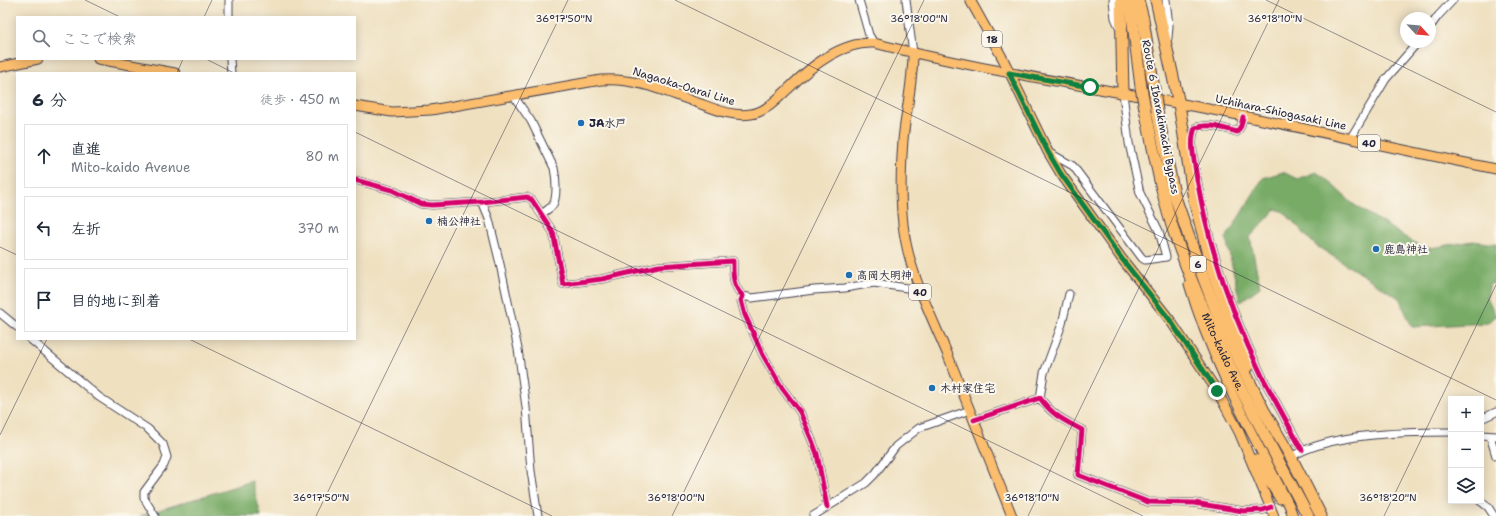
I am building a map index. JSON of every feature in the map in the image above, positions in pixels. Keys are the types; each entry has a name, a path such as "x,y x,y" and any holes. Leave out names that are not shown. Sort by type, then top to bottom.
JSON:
{"highway":[{"path":"1121,0 1123,94"},
{"name":"Route 6 Ibarakimachi Bypass","path":"1130,0 1141,87 1162,190 1174,234"},
{"name":"Route 6 Ibarakimachi Bypass","path":"1138,0 1143,19 1157,111 1174,194 1194,254 1222,326 1263,409"},
{"path":"1156,0 1179,104 1194,200 1210,264 1263,409"},
{"name":"Mito-kaido Ave.","path":"1174,234 1210,325 1226,360 1308,516"},
{"name":"6","path":"1263,409 1291,457 1321,516"}],"main road":[{"name":"18","path":"970,0 1009,73"},
{"name":"Nagaoka-Oarai Line","path":"356,106 392,112 410,112 453,107 513,95 612,79 637,82 731,114 752,114 763,111 770,106 794,82 834,52 857,43 874,43 913,53"},
{"name":"40","path":"1012,516 920,290 906,243 903,224 901,190 903,139 913,73 913,53 1009,73 1179,104"},
{"path":"0,67 33,60"},
{"path":"104,60 170,72"},
{"path":"1009,73 1048,152 1061,174 1090,216 1170,320 1194,355 1217,391 1239,432 1292,516"},
{"name":"Uchihara-Shiogasaki Line","path":"1179,104 1496,169"},
{"path":"1174,234 1192,297 1214,356 1233,397 1289,505 1292,516"},
{"path":"1239,432 1268,512"}],"street":[{"path":"229,0 229,16"},
{"path":"859,0 869,35 874,43"},
{"path":"906,0 913,53"},
{"path":"1113,0 1115,18 1122,33"},
{"path":"1166,0 1168,26 1167,52"},
{"path":"1436,19 1453,0"},
{"path":"1350,139 1386,79 1413,48"},
{"path":"230,60 231,72"},
{"path":"1048,152 1073,166 1142,258 1146,260 1166,257 1159,231 1140,193 1129,143 1123,94"},
{"path":"513,95 531,121 554,168 556,176 555,200 552,206 542,214"},
{"path":"1243,117 1238,132 1207,126 1195,128 1192,139 1200,193 1215,254 1237,318 1263,377 1302,450"},
{"path":"356,180 392,190 413,202 421,204 432,205 482,202 527,197 532,200 554,232 563,284 602,278 659,266 733,261 737,291 743,296 752,298 814,290 854,287 874,283 920,290"},
{"path":"482,202 489,219 518,349 526,407 531,471 538,516"},
{"path":"1069,294 1062,324 1044,373 1040,398 1054,415 1082,430 1078,475 1148,502 1194,503 1232,513 1268,512"},
{"path":"743,296 741,300 745,315 764,355 782,388 800,412 813,442 817,454 827,508"},
{"path":"0,313 16,326"},
{"path":"31,340 86,388 112,407 148,429 163,444 167,457 164,465 144,492 144,498 155,516"},
{"path":"974,420 1040,398"},
{"path":"813,516 866,483 875,474 896,446 919,428 970,410"},
{"path":"1484,418 1496,412"},
{"path":"1291,457 1302,450 1330,442 1360,437 1402,432 1448,432"},
{"path":"1493,436 1496,456"},
{"path":"1484,504 1494,516"}],"green space":[{"path":"1283,172 1297,179 1316,172 1324,177 1353,204 1424,249 1473,241 1496,244 1496,285 1490,283 1487,297 1496,316 1488,323 1412,327 1399,298 1315,245 1284,212 1276,209 1250,237 1260,287 1240,302 1226,238 1263,178"},
{"path":"252,481 261,516 140,516"}],"cycle path":[{"path":"1243,117 1241,126 1237,132 1210,126 1200,126 1195,128 1192,147 1197,179 1215,256 1241,330 1263,378 1302,450"},
{"path":"356,180 392,190 421,204 432,205 482,202 527,197 532,200 553,232 563,284 602,279 659,266 733,261 734,280 739,292 743,296 741,300 745,315 763,355 782,388 800,412 813,443 817,454 827,507"},
{"path":"974,420 1040,398 1054,413 1082,430 1078,475 1148,502 1194,503 1243,511 1263,510 1271,507"}],"place":[{"name":"JA水戸","path":"581,123"},
{"name":"楠公神社","path":"429,221"},
{"name":"鹿島神社","path":"1376,249"},
{"name":"高岡大明神","path":"849,275"},
{"name":"木村家住宅","path":"932,388"}],"route":[{"path":"1090,87 1009,73 1048,152 1061,174 1122,259 1170,320 1217,391"}]}
